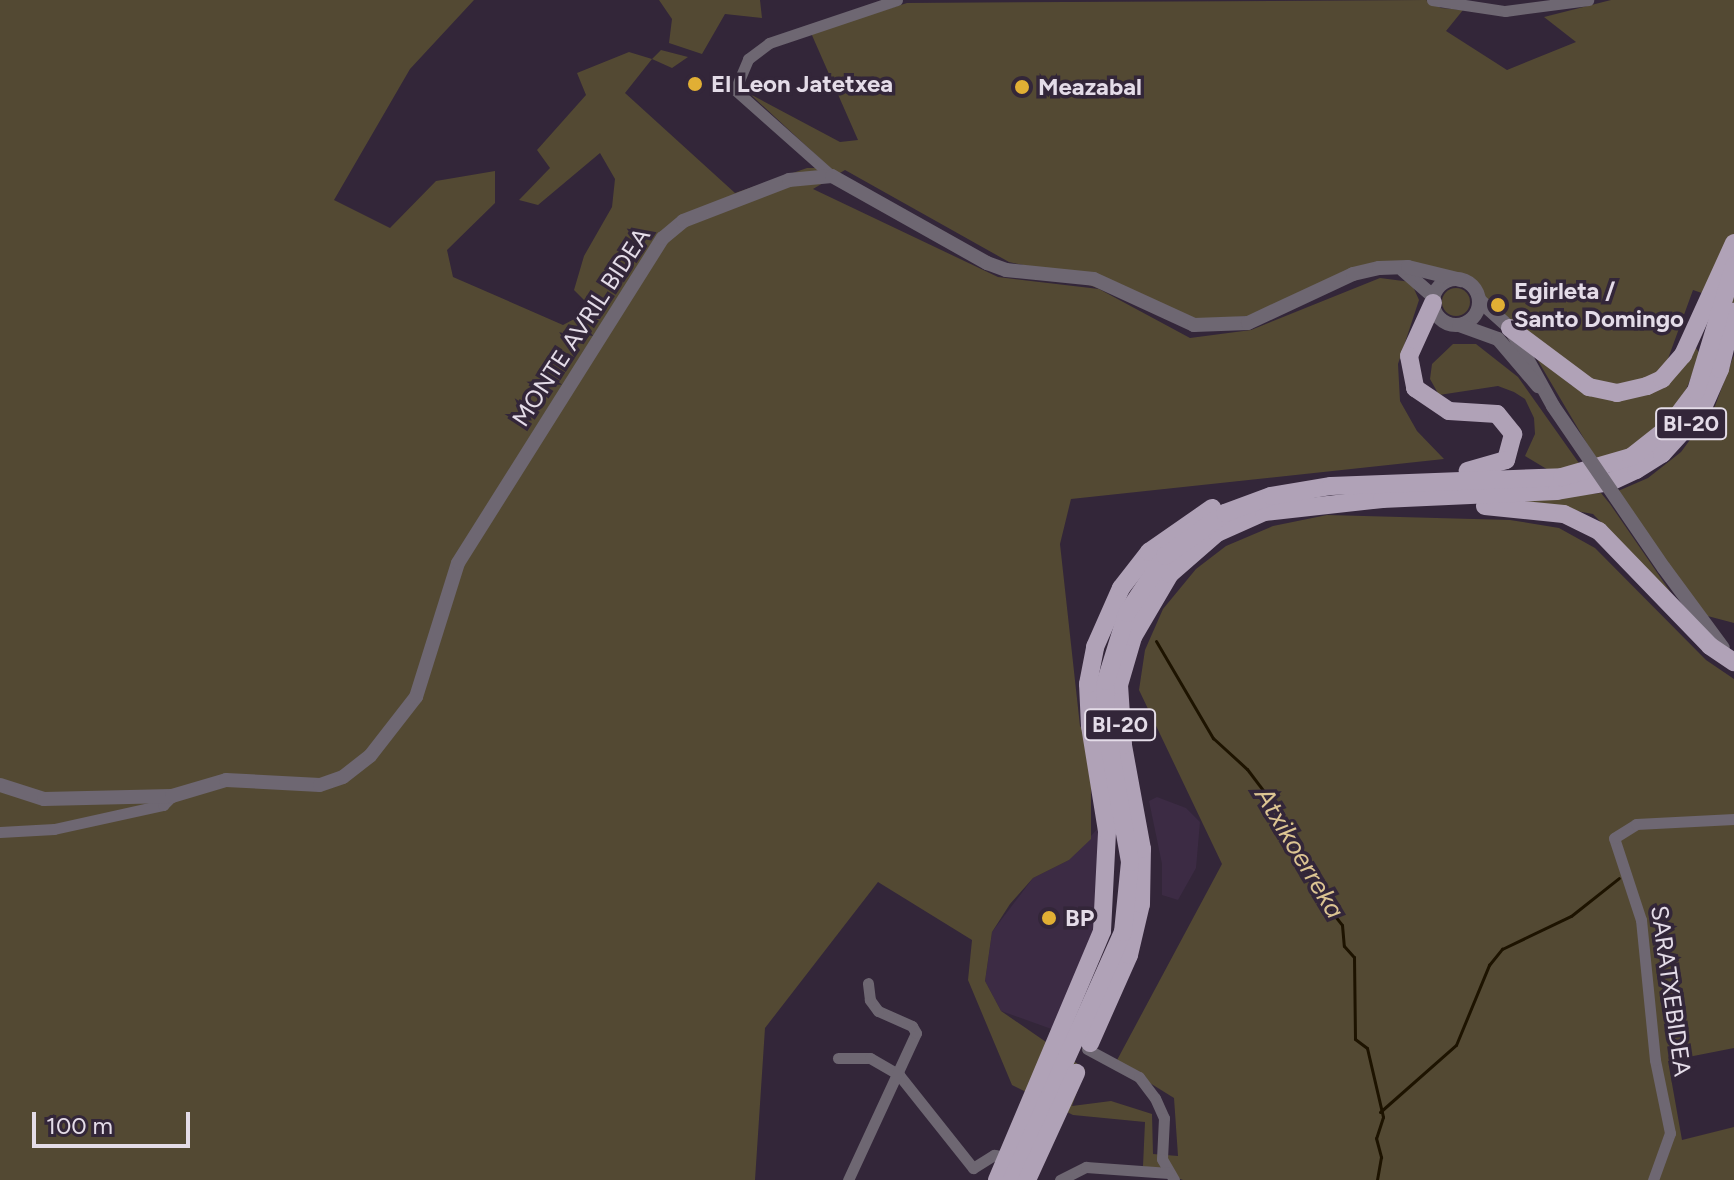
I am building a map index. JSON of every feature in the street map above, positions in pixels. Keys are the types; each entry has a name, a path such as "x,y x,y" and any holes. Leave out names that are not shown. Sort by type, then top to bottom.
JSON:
{"main road":[{"path":"1510,328 1589,387 1617,393 1647,386 1673,369 1683,355 1734,243"},
{"name":"BI-20","path":"1027,1180 1129,955 1141,904 1142,849 1123,745 1119,685 1142,618 1185,557 1247,518 1289,506 1376,492 1562,477 1631,457 1669,427 1696,391 1734,266"},
{"path":"997,1180 1102,931 1107,831 1090,726 1088,684 1102,626 1126,579 1149,552 1187,521 1226,500 1297,482 1489,468 1506,460 1514,443 1503,417 1438,408 1415,388 1409,356 1434,300"},
{"name":"BI-20","path":"1012,1180 1123,932 1130,862 1105,698 1111,657 1127,613 1165,556 1225,513 1300,490 1557,491 1610,482 1662,454 1702,410 1720,369 1734,312"},
{"path":"1376,492 1402,476"},
{"path":"1376,492 1540,510 1585,522 1626,557 1710,646 1734,660"}],"street":[{"path":"897,0 769,43 748,59 735,90 832,176 987,263 1006,270 1094,279 1194,325 1248,323 1353,274 1395,267 1461,280 1475,289 1479,300 1510,328 1553,406"},
{"path":"1432,0 1505,11 1588,0"},
{"name":"MONTE AVRIL BIDEA","path":"0,785 44,799 172,796 226,780 320,785 343,777 370,756 416,697 458,563 663,238 683,221 789,180 832,176"},
{"path":"1395,267 1414,275 1434,300 1441,320 1498,339 1553,406 1664,568 1734,660"},
{"path":"1434,300 1444,283 1461,280"},
{"path":"1459,325 1474,317 1479,300"},
{"path":"0,832 54,829 163,805 172,796"},
{"name":"SARATXEBIDEA","path":"1653,1180 1670,1133 1655,1060 1641,920 1614,838 1636,824 1734,819"},
{"path":"848,1180 916,1033 912,1026 878,1011 870,1000 868,983"},
{"path":"1087,1049 1139,1077 1155,1098 1164,1118 1162,1159 1171,1176"},
{"path":"838,1058 870,1058 899,1075 973,1168 978,1180"},
{"path":"973,1168 994,1155 1007,1157"},
{"path":"1060,1180 1086,1167 1171,1176"}],"shaded area":[{"path":"0,0 474,0 410,69 334,200 390,228 436,181 495,171 495,203 447,250 453,277 563,325 593,309 574,290 584,256 612,207 615,179 600,153 538,205 519,200 550,168 537,150 586,95 577,73 629,52 652,59 625,93 735,193 807,168 830,168 750,94 840,142 858,140 811,33 907,3 1426,0 1441,8 1463,10 1446,31 1507,70 1576,42 1544,17 1611,0 1734,0 1734,304 1693,290 1665,367 1638,386 1588,382 1486,300 1465,276 1384,264 1256,316 1193,319 1033,267 1009,262 845,170 813,189 998,277 1099,289 1190,338 1251,330 1380,278 1411,282 1419,300 1398,364 1400,401 1417,431 1444,459 1071,499 1060,544 1080,726 1091,742 1091,839 1069,860 1033,878 1010,904 992,932 985,981 1001,1011 1085,1069 1072,1106 1111,1101 1152,1114 1153,1154 1178,1156 1174,1098 1116,1062 1222,864 1139,690 1145,650 1163,609 1196,569 1226,546 1273,526 1327,515 1510,520 1559,528 1595,548 1706,660 1734,679 1734,1048 1668,1061 1682,1140 1734,1127 1734,1180 1183,1180 1143,1166 1145,1122 1073,1115 1012,1085 968,980 972,940 878,882 765,1028 755,1180 0,1180"},
{"path":"659,0 760,0 762,18 725,14 702,54 669,43 672,19"},
{"path":"661,50 688,57 672,68 652,59"},
{"path":"1456,288 1466,292 1470,302 1466,312 1456,316 1446,312 1442,302 1446,292"},
{"path":"1453,344 1476,344 1518,377 1581,466 1550,471 1525,456 1535,434 1534,418 1525,399 1514,392 1498,386 1439,395 1430,379 1432,364"},
{"path":"1696,348 1700,354 1686,390 1652,437 1599,464 1534,354 1571,385 1618,399"},
{"path":"1734,355 1734,623 1700,614 1618,491 1648,478 1681,452 1715,406"},
{"path":"1601,493 1676,600 1593,514 1522,501"},
{"name":"BP","path":"1157,797 1186,808 1200,822 1196,868 1178,900 1162,895 1162,864 1149,801"},
{"name":"BP","path":"1100,826 1094,936 1057,1031 1001,1011 985,981 992,932 1033,878 1069,860"}],"waterway":[{"name":"Atxikoerreka","path":"1156,641 1213,738 1247,769 1272,802 1306,862 1312,887 1342,925 1344,946 1354,957 1355,1039 1367,1048 1383,1117 1376,1138 1381,1157 1377,1180"},
{"path":"1380,1112 1456,1045 1489,965 1502,949 1571,916 1619,878"}],"place":[{"name":"El Leon Jatetxea","path":"695,84"},
{"name":"Meazabal","path":"1022,87"},
{"name":"Egirleta / Santo Domingo","path":"1498,305"},
{"name":"BP","path":"1049,918"}]}
